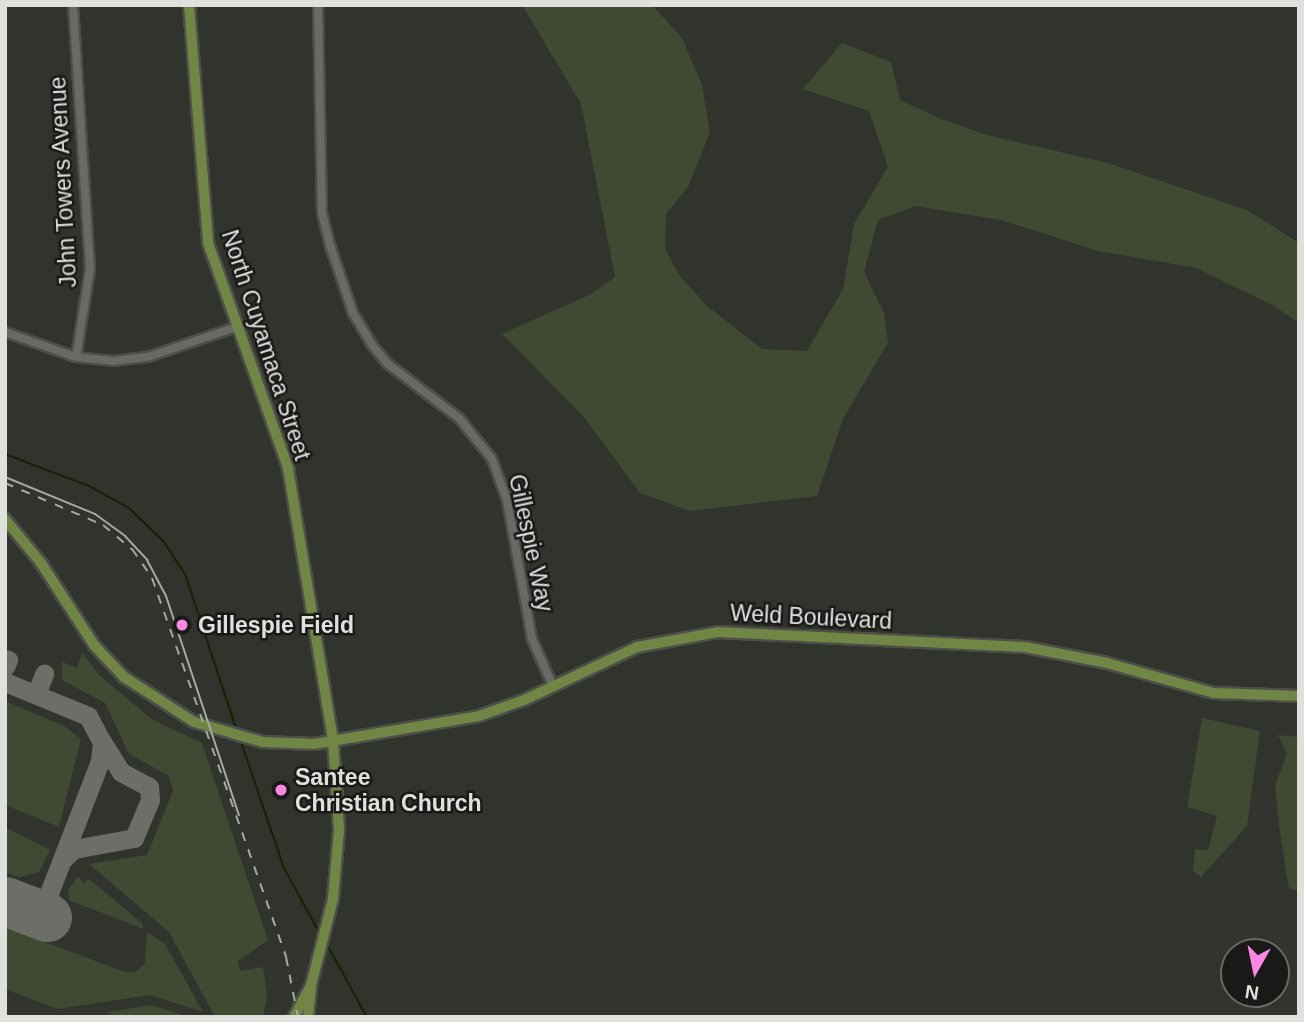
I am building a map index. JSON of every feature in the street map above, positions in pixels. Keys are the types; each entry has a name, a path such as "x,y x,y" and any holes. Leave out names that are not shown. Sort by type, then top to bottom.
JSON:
{"main road":[{"name":"North Cuyamaca Street","path":"189,5 208,243 288,468 333,741 339,830 329,924 311,985 294,1017"},
{"name":"Weld Boulevard","path":"5,519 117,671 158,702 216,730 259,741 333,741 480,716 637,647 677,637 747,631 1025,648 1107,663 1214,694 1298,694"},
{"name":"North Cuyamaca Street","path":"308,1017 311,985"}],"street":[{"name":"John Towers Avenue","path":"74,5 90,269 76,358"},
{"name":"Gillespie Way","path":"318,5 322,213 353,313 372,345 388,364 459,418 492,459 507,500 532,639 553,686"},
{"path":"5,332 76,358 148,358 236,327"}],"green space":[{"path":"522,5 652,5 682,38 702,85 710,132 688,187 666,214 665,249 680,276 707,306 762,349 807,351 843,289 854,224 888,167 869,111 803,89 842,43 891,62 900,100 941,119 987,135 1108,163 1247,210 1299,243 1299,323 1274,306 1196,268 1098,251 1001,220 915,206 878,220 864,272 884,313 888,343 843,419 817,496 690,511 640,493 584,417 502,334 591,294 615,277 581,104"},
{"path":"82,653 99,675 153,720 202,743 268,940 238,961 240,971 263,967 267,996 263,1017 215,1017 169,932 89,864 147,855 173,791 169,776 129,754 105,703 62,680 62,662 77,668"},
{"path":"5,701 64,726 81,739 59,827 5,805"},
{"path":"1202,718 1260,731 1247,826 1201,877 1193,871 1195,849 1208,850 1217,816 1187,807"},
{"path":"1278,735 1299,737 1299,891 1289,889 1279,826 1275,785 1287,754"},
{"path":"5,827 50,850 39,872 20,877 5,873"},
{"path":"78,876 84,883 89,879 142,923 143,929 69,900 68,891"},
{"path":"5,927 125,972 136,972 145,963 147,932 165,944 203,1012 150,995 58,1009 5,989"},
{"path":"152,1005 190,1017 116,1017 107,1012"}],"waterway":[{"path":"5,454 89,486 129,508 164,542 185,574 237,731"},
{"path":"240,739 284,868 320,934"},
{"path":"325,941 367,1017"}],"taxiway":[{"path":"5,667 8,660"},
{"path":"36,694 44,674"},
{"path":"5,682 88,716 102,742 100,761 41,914"},
{"path":"62,860 74,849 134,838 150,800 149,787 121,772 102,742"}],"runway":[{"path":"5,901 47,917"}],"tram line":[{"path":"5,477 95,514 125,536 147,560 166,596 239,815"}],"railway":[{"path":"5,483 103,525 132,549 152,578 286,957 298,1017"}],"place":[{"name":"Gillespie Field","path":"182,625"},
{"name":"Santee Christian Church","path":"281,790"}]}
